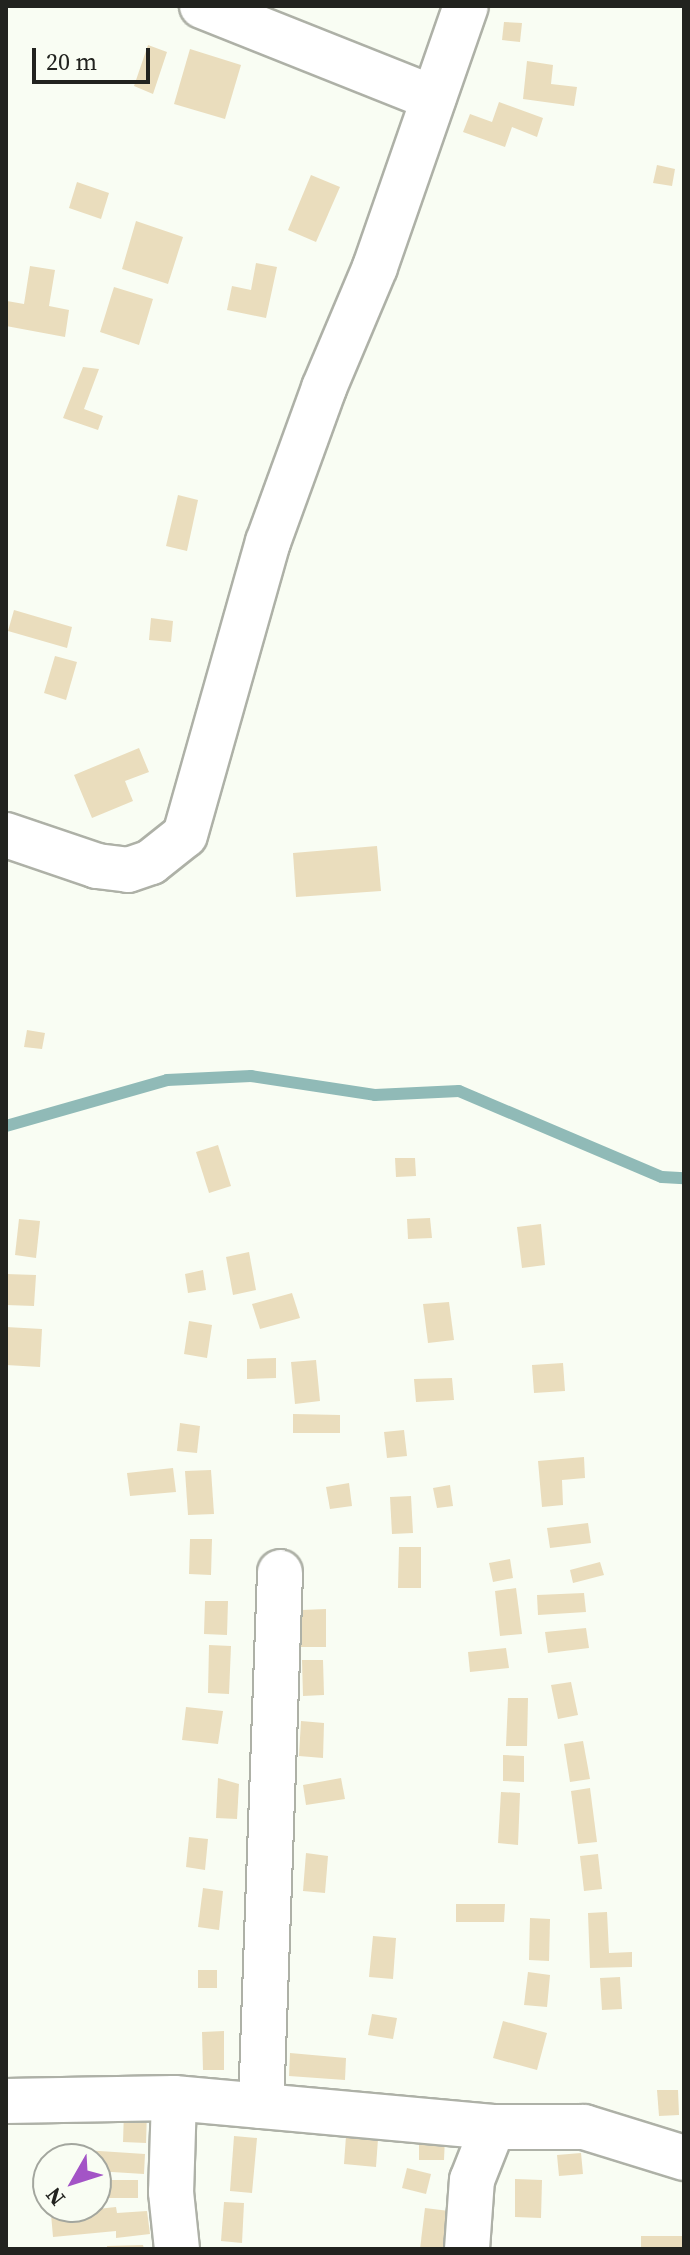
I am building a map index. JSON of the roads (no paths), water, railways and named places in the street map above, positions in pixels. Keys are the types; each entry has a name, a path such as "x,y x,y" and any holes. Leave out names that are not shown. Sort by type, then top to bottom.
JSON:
{"street":[{"path":"202,6 433,98"},
{"path":"6,835 97,866 128,870 151,862 185,835 268,542 324,388 375,267 466,6"},
{"path":"261,2106 280,1572"},
{"path":"174,2098 171,2192 177,2249"},
{"path":"6,2101 174,2098 493,2127 584,2127 684,2158"},
{"path":"467,2249 472,2180 493,2127"}],"waterway":[{"path":"6,1126 167,1080 251,1076 375,1095 459,1091 662,1177 684,1178"}]}
